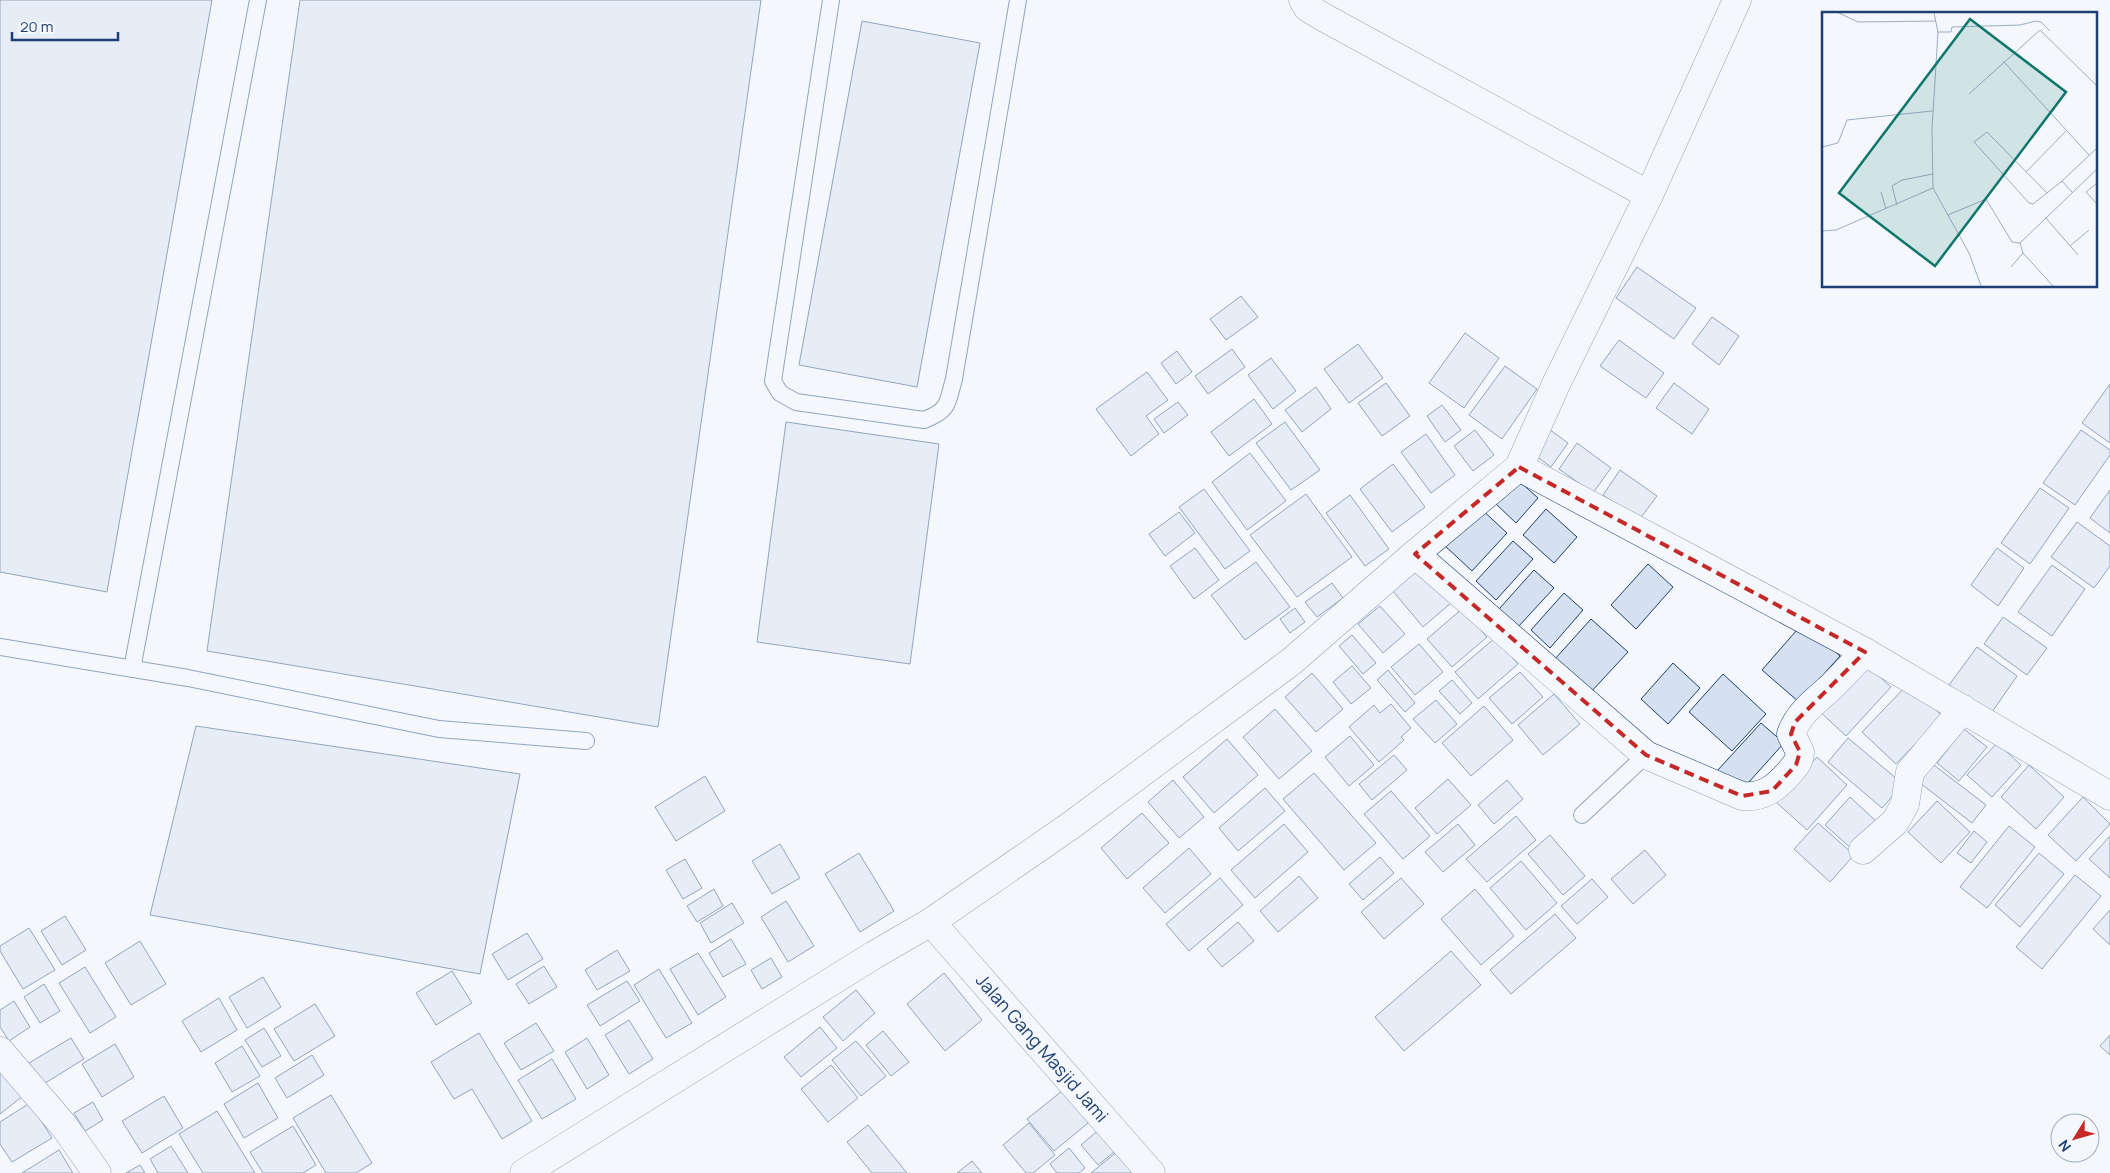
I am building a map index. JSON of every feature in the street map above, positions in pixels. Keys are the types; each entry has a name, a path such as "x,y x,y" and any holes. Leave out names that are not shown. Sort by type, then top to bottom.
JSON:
{"street":[{"path":"1303,0 1308,8 1325,18 1649,195"},
{"path":"524,1173 931,922 1090,812 1292,661 1519,467 1557,382 1649,195 1737,0"},
{"path":"1519,467 1865,652 2110,796"},
{"path":"1415,554 1646,755 1742,796 1751,797 1772,790 1796,765 1800,752 1791,734 1796,722 1802,713 1865,652"},
{"path":"1862,850 1895,822 1905,804 1910,772 1963,709"},
{"name":"Jalan Gang Masjid Jami","path":"931,922 1151,1173"},
{"path":"0,1051 64,1126 97,1173"}],"lane":[{"path":"132,669 258,0"},
{"path":"831,0 773,382 780,392 796,402 924,420 946,409 954,379 1018,0"},
{"path":"0,646 188,678 439,729 586,741"},
{"path":"1582,815 1646,755"}],"highlighted area":[{"path":"1519,467 1865,652 1795,722 1791,734 1800,752 1796,765 1772,791 1742,796 1646,755 1415,554"}],"building":[{"path":"0,0 212,0 107,592 0,572"},
{"path":"300,0 761,0 658,727 207,651"},
{"path":"862,21 980,43 917,387 799,365"},
{"path":"1637,267 1696,308 1674,339 1616,298"},
{"path":"1241,296 1258,317 1226,340 1210,319"},
{"path":"1712,317 1739,336 1719,365 1692,344"},
{"path":"1465,333 1499,358 1464,408 1429,383"},
{"path":"1619,340 1664,373 1646,398 1600,366"},
{"path":"1358,344 1383,378 1349,403 1324,369"},
{"path":"1232,349 1245,367 1208,394 1195,376"},
{"path":"1177,351 1192,372 1176,384 1161,363"},
{"path":"1271,358 1296,391 1273,409 1248,375"},
{"path":"1505,366 1537,389 1502,439 1469,415"},
{"path":"1147,372 1168,400 1146,416 1159,434 1131,456 1096,409"},
{"path":"1386,383 1410,416 1382,436 1358,403"},
{"path":"1674,383 1709,409 1692,434 1656,408"},
{"path":"2110,384 2110,443 2082,423"},
{"path":"1316,387 1331,409 1302,432 1285,410"},
{"path":"1254,399 1272,424 1229,456 1211,432"},
{"path":"1178,402 1188,415 1164,433 1154,419"},
{"path":"1442,405 1461,430 1445,442 1427,416"},
{"path":"786,422 939,444 910,664 757,642"},
{"path":"1285,422 1320,470 1291,490 1256,443"},
{"path":"1549,429 1568,443 1551,467 1532,453"},
{"path":"1475,430 1494,455 1473,471 1454,446"},
{"path":"2081,430 2110,450 2110,455 2075,505 2043,483"},
{"path":"1426,434 1455,475 1431,493 1401,452"},
{"path":"1577,443 1611,468 1593,493 1559,469"},
{"path":"1250,453 1286,501 1247,530 1212,482"},
{"path":"1393,464 1425,507 1392,532 1360,489"},
{"path":"1620,470 1657,496 1639,520 1603,495"},
{"path":"1518,480 1538,498 1516,523 1496,504"},
{"path":"2040,488 2069,508 2030,564 2001,543"},
{"path":"1204,489 1250,551 1225,569 1179,507"},
{"path":"2110,490 2110,533 2090,518"},
{"path":"1306,494 1352,557 1297,597 1250,535"},
{"path":"1350,495 1389,549 1365,566 1326,513"},
{"path":"1479,507 1507,533 1472,571 1444,545"},
{"path":"1546,509 1577,537 1554,563 1523,535"},
{"path":"1179,512 1195,533 1165,556 1149,534"},
{"path":"2077,522 2110,546 2110,566 2094,588 2051,557"},
{"path":"1513,541 1533,559 1496,600 1476,581"},
{"path":"1195,548 1219,580 1194,599 1170,566"},
{"path":"1997,548 2024,568 1998,606 1971,585"},
{"path":"1256,562 1290,607 1245,640 1211,595"},
{"path":"1648,564 1673,587 1636,629 1611,605"},
{"path":"2052,565 2085,589 2052,636 2018,612"},
{"path":"1420,566 1451,603 1423,627 1392,590"},
{"path":"1534,570 1554,588 1518,627 1499,609"},
{"path":"1332,583 1343,598 1317,617 1305,602"},
{"path":"1564,593 1583,610 1550,648 1531,630"},
{"path":"1380,606 1405,634 1383,653 1358,624"},
{"path":"1295,608 1305,622 1290,633 1280,619"},
{"path":"1462,609 1487,637 1452,667 1427,639"},
{"path":"2003,617 2047,648 2027,675 1984,644"},
{"path":"1591,619 1628,652 1590,693 1554,660"},
{"path":"1803,623 1840,656 1799,702 1762,670"},
{"path":"1352,635 1376,663 1363,674 1339,646"},
{"path":"1495,638 1518,664 1478,699 1455,672"},
{"path":"1419,644 1443,672 1415,695 1391,667"},
{"path":"1977,647 2017,676 1990,715 1949,685"},
{"path":"1861,660 1891,687 1846,736 1816,708"},
{"path":"1673,663 1700,688 1668,724 1641,699"},
{"path":"1352,666 1371,688 1351,704 1333,682"},
{"path":"1388,670 1415,703 1405,712 1377,680"},
{"path":"1520,672 1543,697 1512,724 1489,698"},
{"path":"1312,673 1343,709 1316,732 1285,697"},
{"path":"1723,674 1766,714 1732,751 1689,712"},
{"path":"1452,680 1472,703 1460,714 1439,691"},
{"path":"1909,683 1942,716 1896,764 1862,732"},
{"path":"1554,694 1580,724 1543,755 1518,725"},
{"path":"1436,700 1457,724 1435,743 1413,719"},
{"path":"1391,704 1411,728 1401,737 1404,740 1379,762 1349,727 1374,705 1380,713"},
{"path":"1484,706 1513,740 1471,776 1442,743"},
{"path":"1275,709 1312,751 1279,779 1243,737"},
{"path":"1761,723 1784,743 1740,792 1717,771"},
{"path":"196,726 520,774 480,974 150,915"},
{"path":"1964,729 1987,747 1959,781 1937,763"},
{"path":"1350,736 1374,765 1349,786 1325,757"},
{"path":"1848,738 1903,784 1882,808 1828,762"},
{"path":"1227,739 1258,775 1214,813 1183,777"},
{"path":"1997,743 2021,765 1992,797 1967,775"},
{"path":"1394,755 1407,770 1372,800 1359,784"},
{"path":"1817,757 1847,785 1807,830 1776,802"},
{"path":"1926,759 1986,805 1972,823 1912,777"},
{"path":"2029,765 2064,797 2036,829 2001,797"},
{"path":"1314,773 1376,843 1344,870 1283,799"},
{"path":"705,776 725,811 676,841 655,807"},
{"path":"1448,779 1471,805 1437,834 1415,808"},
{"path":"1173,780 1204,817 1179,838 1148,802"},
{"path":"1507,780 1523,799 1494,824 1478,805"},
{"path":"1265,788 1285,811 1238,851 1219,828"},
{"path":"1391,791 1430,836 1403,859 1364,814"},
{"path":"1850,797 1878,823 1853,850 1825,825"},
{"path":"2083,797 2110,824 2076,861 2048,835"},
{"path":"1937,801 1970,832 1941,863 1908,832"},
{"path":"1142,813 1169,843 1127,879 1101,848"},
{"path":"1516,816 1536,840 1487,882 1466,859"},
{"path":"1818,823 1854,855 1830,882 1794,849"},
{"path":"1284,824 1308,852 1255,898 1231,870"},
{"path":"1458,824 1475,845 1443,872 1425,852"},
{"path":"2009,826 2035,847 1987,908 1960,887"},
{"path":"1974,831 1987,842 1971,863 1957,853"},
{"path":"1550,835 1585,876 1563,895 1528,854"},
{"path":"2110,836 2110,878 2089,859"},
{"path":"780,844 800,878 772,894 752,861"},
{"path":"1189,848 1211,874 1165,913 1143,888"},
{"path":"1645,850 1666,875 1633,904 1611,879"},
{"path":"859,853 894,911 860,932 825,874"},
{"path":"2039,853 2064,874 2020,927 1995,905"},
{"path":"1380,857 1394,873 1363,900 1349,884"},
{"path":"685,859 702,888 683,899 666,870"},
{"path":"1521,861 1557,903 1526,930 1490,888"},
{"path":"2075,875 2101,896 2042,969 2016,947"},
{"path":"1299,876 1318,898 1278,932 1260,911"},
{"path":"1220,878 1243,905 1189,951 1166,924"},
{"path":"1401,878 1424,904 1384,939 1361,912"},
{"path":"1592,879 1608,897 1577,924 1561,906"},
{"path":"714,889 723,906 697,922 687,906"},
{"path":"1475,889 1514,936 1481,965 1441,919"},
{"path":"786,901 814,946 788,962 761,917"},
{"path":"732,903 744,923 711,943 700,923"},
{"path":"2110,910 2110,945 2093,929"},
{"path":"1555,914 1576,938 1511,994 1490,970"},
{"path":"65,916 86,950 62,965 41,931"},
{"path":"1238,922 1254,941 1222,967 1207,949"},
{"path":"29,928 55,970 23,989 0,951 0,946"},
{"path":"527,933 543,959 508,980 492,954"},
{"path":"731,939 746,964 723,977 709,953"},
{"path":"140,941 166,984 131,1005 105,963"},
{"path":"617,950 630,971 597,990 585,970"},
{"path":"1451,951 1481,985 1404,1051 1375,1017"},
{"path":"698,953 726,997 698,1015 670,969"},
{"path":"771,958 782,977 762,989 751,970"},
{"path":"544,966 557,987 529,1004 516,984"},
{"path":"85,967 116,1017 90,1033 59,983"},
{"path":"659,969 692,1023 666,1038 634,985"},
{"path":"452,971 472,1003 436,1025 416,993"},
{"path":"944,973 982,1020 945,1051 907,1004"},
{"path":"263,977 281,1007 247,1028 229,997"},
{"path":"627,981 640,1001 600,1026 587,1005"},
{"path":"44,984 60,1011 40,1023 24,997"},
{"path":"856,990 875,1013 843,1041 823,1017"},
{"path":"219,998 237,1030 201,1052 182,1021"},
{"path":"14,1001 30,1027 9,1041 0,1027 0,1010"},
{"path":"315,1004 335,1036 294,1061 274,1029"},
{"path":"629,1020 653,1059 629,1074 605,1035"},
{"path":"536,1023 554,1051 521,1070 504,1043"},
{"path":"820,1027 837,1048 801,1077 784,1057"},
{"path":"264,1028 281,1056 262,1067 245,1040"},
{"path":"883,1031 909,1062 891,1076 866,1045"},
{"path":"479,1033 532,1121 502,1139 472,1089 454,1099 431,1062"},
{"path":"2110,1035 2110,1055 2100,1046"},
{"path":"71,1038 84,1059 42,1085 29,1063"},
{"path":"587,1038 609,1075 587,1089 565,1052"},
{"path":"856,1041 886,1076 861,1096 832,1060"},
{"path":"115,1044 134,1077 102,1097 82,1064"},
{"path":"242,1046 260,1076 232,1092 215,1063"},
{"path":"312,1055 324,1075 287,1098 275,1078"},
{"path":"552,1059 576,1099 542,1119 518,1080"},
{"path":"831,1065 858,1098 828,1122 801,1089"},
{"path":"0,1070 23,1096 0,1114"},
{"path":"258,1083 278,1118 244,1138 224,1104"},
{"path":"1067,1087 1093,1119 1054,1151 1027,1119"},
{"path":"331,1095 372,1163 356,1173 326,1173 293,1118"},
{"path":"164,1096 183,1128 142,1153 122,1121"},
{"path":"93,1102 103,1120 85,1131 74,1113"},
{"path":"30,1103 52,1138 12,1162 0,1144 0,1122"},
{"path":"217,1111 255,1173 203,1173 179,1134"},
{"path":"1029,1123 1055,1155 1033,1173 1026,1173 1003,1145"},
{"path":"868,1125 907,1173 872,1173 847,1142"},
{"path":"293,1126 316,1165 303,1173 263,1173 250,1152"},
{"path":"1102,1127 1119,1148 1098,1165 1081,1145"},
{"path":"171,1146 188,1173 158,1173 150,1159"},
{"path":"1124,1146 1141,1166 1132,1173 1091,1173"},
{"path":"1069,1148 1085,1168 1079,1173 1057,1173 1050,1164"},
{"path":"59,1150 73,1173 22,1173"},
{"path":"972,1161 982,1173 957,1173"},
{"path":"140,1165 145,1173 126,1173"}]}
